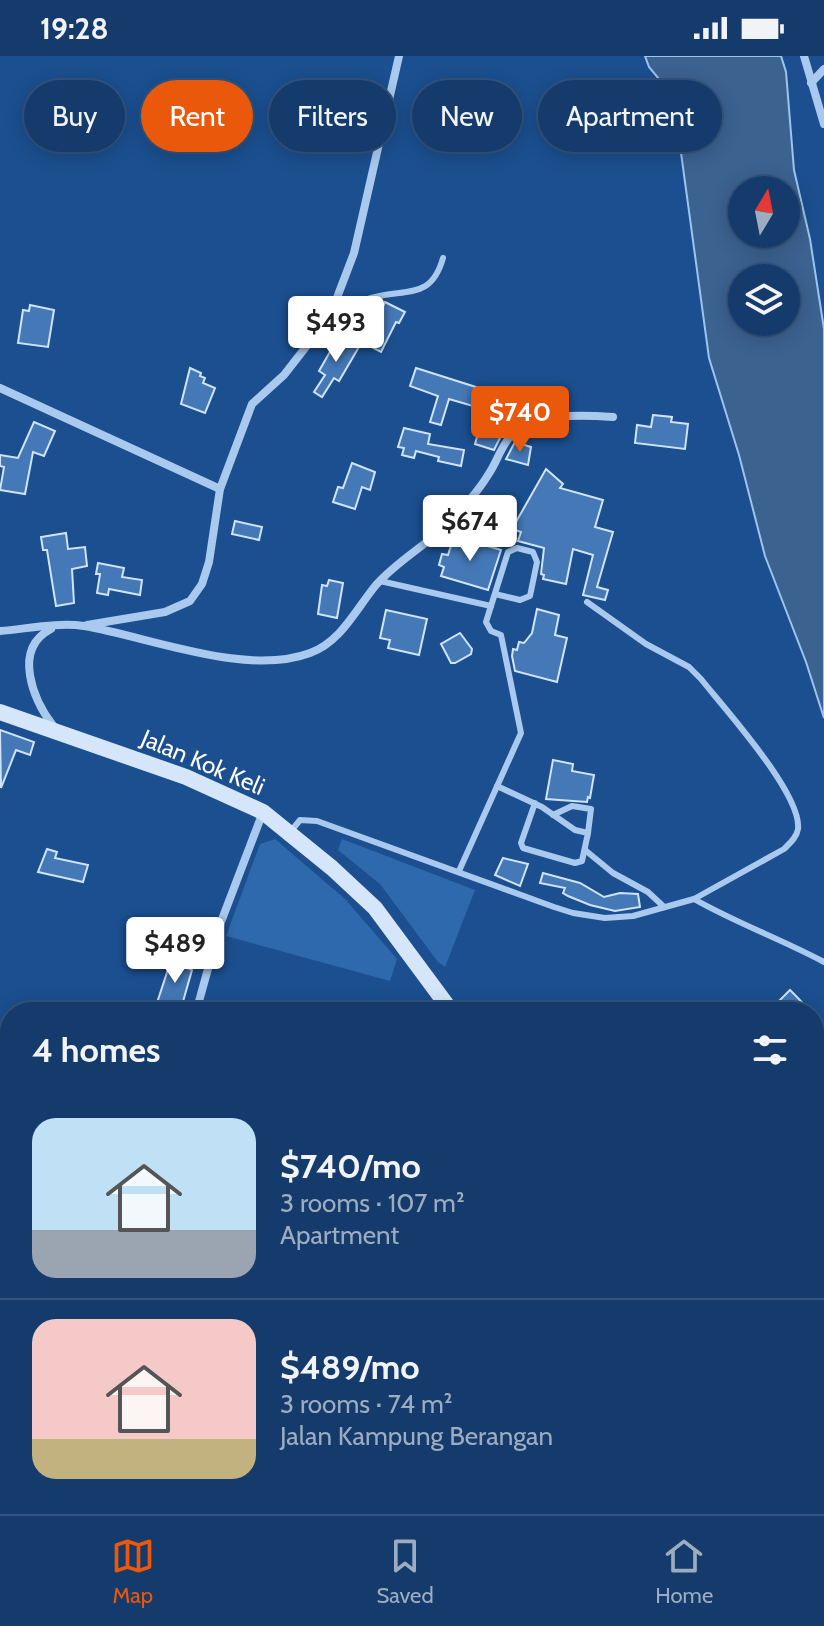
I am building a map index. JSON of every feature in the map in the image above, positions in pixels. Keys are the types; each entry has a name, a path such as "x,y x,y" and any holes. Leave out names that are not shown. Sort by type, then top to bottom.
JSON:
{"street":[{"path":"0,631 81,626 144,617 190,601 202,584 209,562 220,489 252,404 284,375 330,316 354,253 399,56"},
{"path":"804,56 824,124"},
{"path":"811,83 824,69"},
{"path":"0,388 220,489"},
{"path":"81,626 207,653 256,660 298,658 327,644 340,633 380,581 455,516 487,477 509,438 522,428 570,416 613,417"},
{"path":"54,627 38,635 30,649 29,670 36,697 57,731"},
{"name":"Jalan Kok Keli","path":"0,712 186,777 263,812 375,908 445,1002"},
{"path":"199,1002 221,922 263,812"}],"lane":[{"path":"330,316 371,298 420,290 438,275 443,258"},
{"path":"459,871 521,733 501,635 491,631 486,622 508,552 517,548 533,552 537,562 530,596 520,600 495,594"},
{"path":"380,581 491,606"},
{"path":"289,834 300,820 317,821 573,913 605,918 633,916 694,899 784,849 795,837 798,827 794,809 779,779 696,673 646,644 587,602"},
{"path":"497,786 535,803 575,830 588,833"},
{"path":"535,803 521,843 526,851 575,863 582,861 591,809 572,806 553,815"},
{"path":"585,850 613,873 648,892 663,906"},
{"path":"694,899 733,921 787,942 824,962"}],"shaded area":[{"path":"645,56 781,56 786,72 795,176 728,176 728,248 800,248 800,196 824,329 824,718 765,556 739,455 709,358 681,152 722,152 722,80 660,80"},
{"path":"275,839 345,899 397,959 390,981 226,936 260,844"},
{"path":"342,839 475,890 445,967 438,962 380,884 338,850"}],"building":[{"path":"385,302 405,312 399,323 396,322 381,352 356,339 372,309 380,313"},
{"path":"30,305 54,310 48,347 18,343 23,310 29,311"},
{"path":"339,336 359,347 339,381 334,378 322,397 314,392 325,375 319,371"},
{"path":"190,368 201,373 200,376 205,378 203,383 215,388 205,413 181,404"},
{"path":"416,368 479,388 473,406 449,399 441,425 430,422 438,396 410,386"},
{"path":"653,415 672,417 671,422 688,424 685,449 635,443 637,425 651,427"},
{"path":"482,419 503,425 494,450 475,444"},
{"path":"34,422 55,431 44,456 33,452 25,494 0,490 4,467 0,466 0,455 18,458"},
{"path":"404,428 430,434 428,444 464,450 461,466 438,461 439,457 416,451 414,458 402,455 404,448 398,447"},
{"path":"515,442 531,447 528,465 506,459"},
{"path":"352,463 375,472 370,490 362,487 355,509 333,502 338,487 343,488"},
{"path":"546,469 563,484 560,488 603,500 595,527 613,532 597,587 608,590 605,600 583,595 593,555 573,549 566,584 543,579 544,548 518,541 521,532 512,529"},
{"path":"491,507 515,514 511,529 486,522"},
{"path":"235,521 262,527 259,540 232,534"},
{"path":"66,533 68,549 85,547 87,566 72,569 74,603 56,606 47,550 43,550 41,537"},
{"path":"454,536 501,550 488,590 441,576 444,567 439,565 442,554 448,555"},
{"path":"98,563 124,568 122,577 142,580 140,595 109,589 108,595 97,593"},
{"path":"329,580 343,583 337,618 318,614 322,585 327,586"},
{"path":"537,609 559,615 555,635 567,638 557,682 515,671 513,649 517,650 519,642 524,643 532,633"},
{"path":"386,610 427,619 419,655 388,648 390,640 380,638"},
{"path":"460,633 472,649 471,654 451,663 441,644"},
{"path":"0,730 34,742 30,755 16,750 1,788"},
{"path":"553,760 573,764 572,771 594,775 587,802 546,799"},
{"path":"47,849 57,852 55,858 88,865 83,882 38,872"},
{"path":"503,858 528,864 520,886 495,875"},
{"path":"543,873 580,883 604,897 620,893 638,894 640,907 615,911 590,905 563,893 565,888 540,883"},
{"path":"174,951 191,956 187,968 192,970 183,1002 157,1002"},
{"path":"790,990 801,1002 780,1002"}]}
